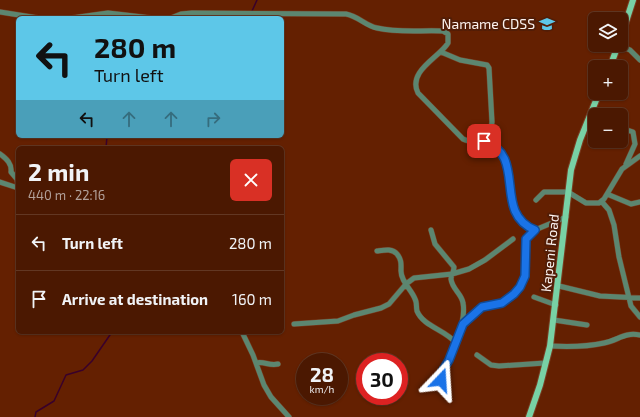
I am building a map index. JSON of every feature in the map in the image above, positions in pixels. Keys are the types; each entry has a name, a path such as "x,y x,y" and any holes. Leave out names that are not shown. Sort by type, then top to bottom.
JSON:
{"main road":[{"path":"628,15 633,0"},
{"name":"Kapeni Road","path":"529,417 540,385 550,346 559,286 568,192 577,151 597,100"}],"street":[{"path":"0,12 25,16"},
{"path":"86,16 108,13 134,16"},
{"path":"176,16 181,14 346,14 354,16 374,28 385,30 443,30 448,34 449,40 441,52 426,64 419,75 416,82 417,91 463,139 489,143 499,148 508,166 509,187 518,219 535,230"},
{"path":"628,49 640,60"},
{"path":"441,52 460,60 487,65 489,68 492,122 489,143"},
{"path":"536,200 544,192 568,192 586,203 594,204 602,202 618,174 626,164 635,144 633,132 628,130"},
{"path":"0,154 6,158 12,167 11,172 16,178"},
{"path":"626,164 640,156"},
{"path":"0,182 16,186"},
{"path":"607,194 631,204 640,202"},
{"path":"602,202 608,209 614,225 621,267 633,309 640,317"},
{"path":"441,380 440,375 449,360 454,342 463,324 482,307 502,303 514,294 525,276 526,239 535,230 566,217"},
{"path":"431,230 435,244 454,267 451,279 454,288 463,302 463,324"},
{"path":"294,324 301,325 338,321 381,308 389,304 406,284 414,278 452,274 477,266 513,239"},
{"path":"377,251 388,249 397,254 402,264 401,272 406,284 415,298 418,312 430,325 444,332 454,342"},
{"path":"559,286 589,294 640,298"},
{"path":"534,297 556,305"},
{"path":"554,320 587,325"},
{"path":"243,334 269,393 289,417"},
{"path":"550,346 582,347 616,340 626,334 640,335"},
{"path":"477,355 491,365 499,366 545,363"},
{"path":"256,363 263,362 271,366 278,364"}],"waterway":[{"path":"252,11 257,0"},
{"path":"106,146 107,138"},
{"path":"35,417 36,412 54,401 66,375 83,370 92,361 111,334"}],"place":[{"name":"Namame CDSS","path":"547,24"}],"route":[{"path":"441,380 440,375 449,360 454,342 463,324 468,318 482,307 502,303 514,294 520,287 525,276 526,265 524,246 526,239 535,230 518,219 508,182 508,166 502,152 499,148 484,141"}]}
